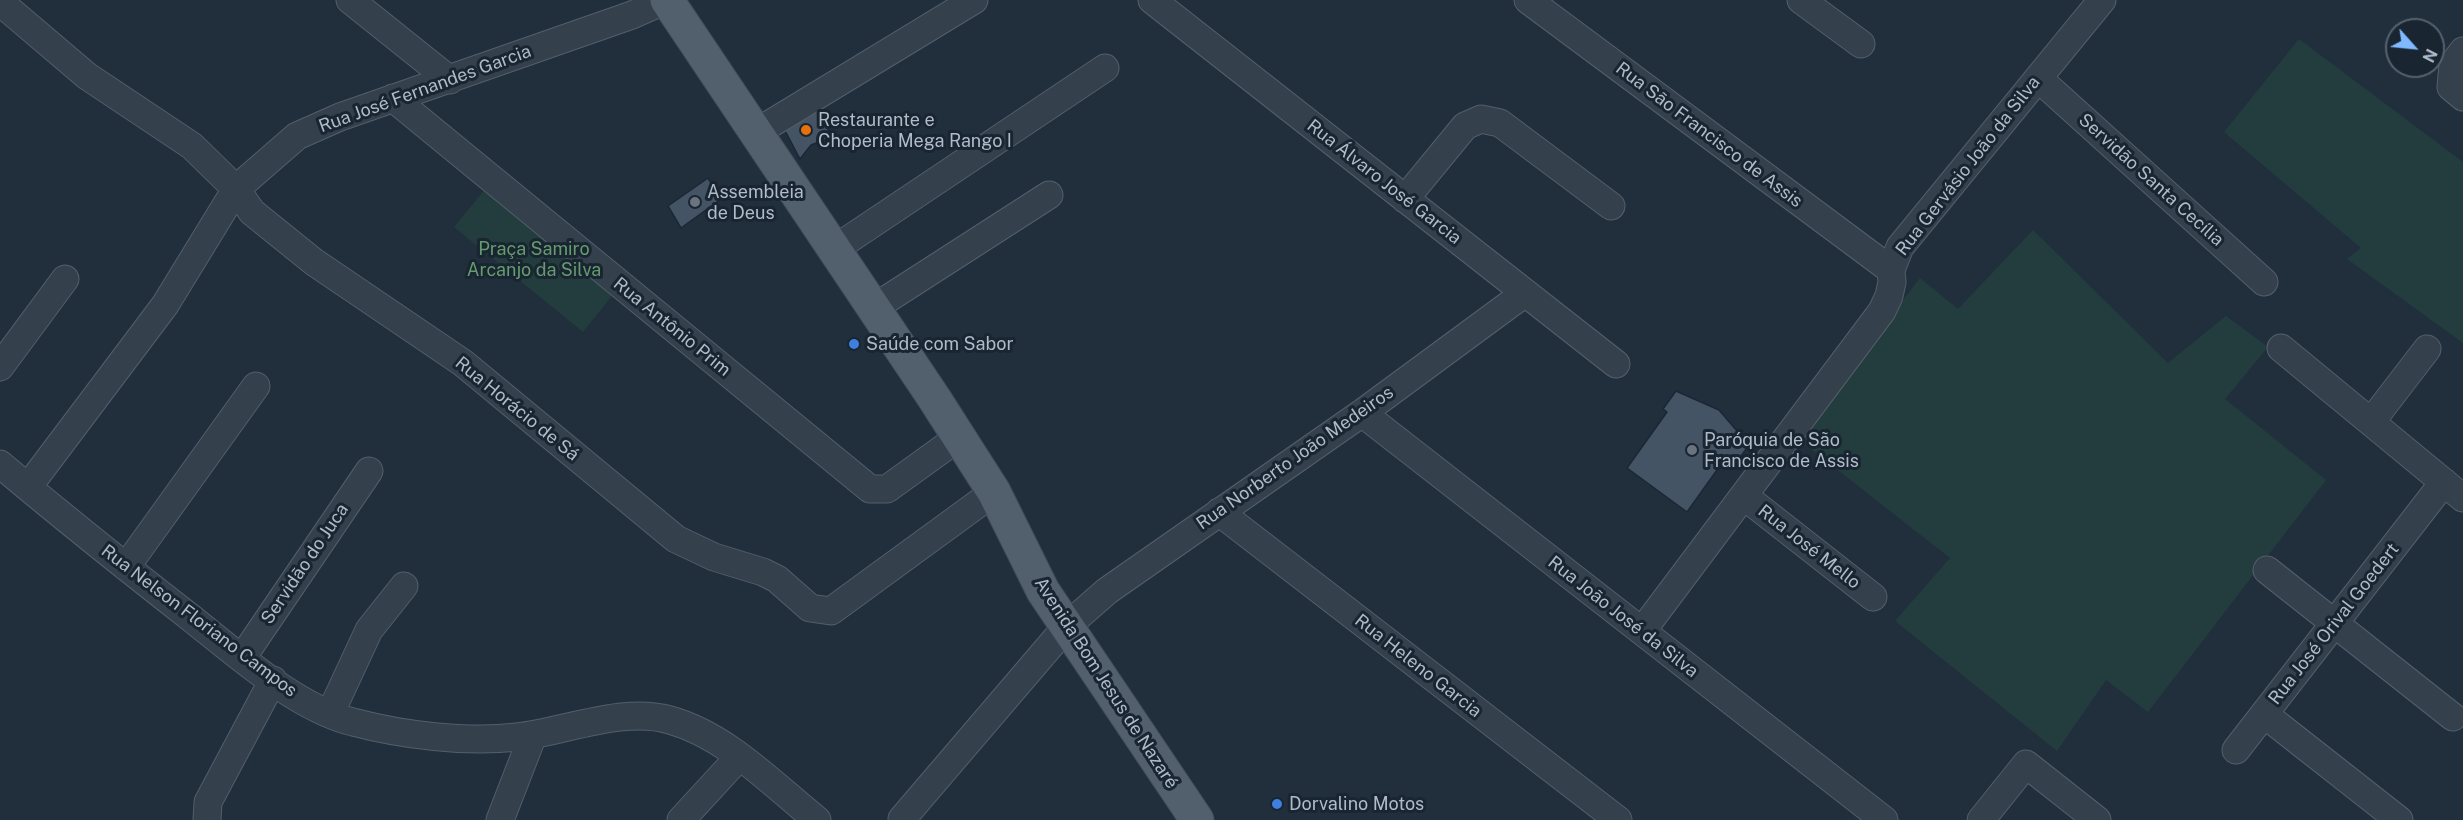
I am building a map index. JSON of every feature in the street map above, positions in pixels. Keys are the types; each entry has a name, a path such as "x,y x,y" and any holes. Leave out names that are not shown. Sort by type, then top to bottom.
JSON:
{"main road":[{"name":"Avenida Bom Jesus de Nazaré","path":"666,0 757,132 765,148 833,250 875,307 994,492 1043,591 1197,820"}],"street":[{"path":"350,0 450,80"},
{"name":"Rua José Fernandes Garcia","path":"28,488 165,304 236,189 297,136 393,98 632,15 666,0"},
{"path":"757,132 974,0"},
{"name":"Rua Álvaro José Garcia","path":"1152,0 1616,364"},
{"name":"Rua São Francisco de Assis","path":"1528,0 1891,270"},
{"path":"1801,0 1861,44"},
{"name":"Rua Gervásio João da Silva","path":"1642,631 1882,310 1891,289 1891,270 1900,247 2102,0"},
{"name":"Rua Horácio de Sá","path":"0,2 87,76 192,146 236,189 252,212 314,262 419,332 492,386 676,539 704,553 763,572 777,579 810,608 831,610 994,492"},
{"path":"2463,51 2453,64 2451,87 2463,97"},
{"path":"833,250 1105,68"},
{"name":"Servidão Santa Cecília","path":"2038,78 2264,282"},
{"name":"Rua Antônio Prim","path":"393,98 870,489 887,489 959,437"},
{"path":"1405,199 1465,126 1481,119 1500,123 1611,206"},
{"path":"875,307 1049,195"},
{"path":"0,367 65,279"},
{"name":"Rua Norberto João Medeiros","path":"902,819 1067,626 1107,591 1362,413 1525,293"},
{"path":"2281,348 2454,490"},
{"path":"2371,422 2427,349"},
{"path":"126,567 256,386"},
{"name":"Rua João José da Silva","path":"1362,413 1884,820"},
{"name":"Rua Nelson Floriano Campos","path":"0,464 242,658 306,702 330,714 351,722 422,735 493,739 533,735 599,722 648,716 668,719 707,735 739,757 817,820"},
{"name":"Servidão do Juca","path":"242,658 369,471"},
{"name":"Rua José Orival Goedert","path":"2399,820 2264,714 2334,623 2454,490"},
{"name":"Rua José Mello","path":"1744,496 1874,597"},
{"name":"Rua Heleno Garcia","path":"1218,512 1618,820"},
{"path":"2267,570 2453,717"},
{"path":"330,714 369,630 404,586"},
{"path":"207,820 208,802 273,680"},
{"path":"2236,750 2264,714"},
{"path":"500,820 533,735"},
{"path":"681,820 739,757"},
{"path":"1981,820 2026,764 2097,820"}],"green space":[{"path":"2299,39 2463,162 2463,343 2347,259 2361,248 2224,132"},
{"name":"Praça Samiro Arcanjo da Silva","path":"486,188 615,292 583,332 454,227"},
{"path":"2033,230 2168,363 2226,316 2268,347 2225,399 2326,480 2148,712 2106,680 2057,751 1895,621 1950,558 1797,438 1920,278 1958,309"}],"building":[{"name":"Restaurante e Choperia Mega Rango I","path":"815,106 832,137 811,145 800,159 781,123"},
{"name":"Assembleia de Deus","path":"708,178 721,199 681,228 668,206"},
{"name":"Paróquia de São Francisco de Assis","path":"1676,391 1719,410 1749,445 1736,463 1727,456 1687,512 1627,468 1667,412 1663,409"}],"place":[{"name":"Restaurante e Choperia Mega Rango I","path":"806,130"},
{"name":"Assembleia de Deus","path":"695,202"},
{"name":"Saúde com Sabor","path":"854,344"},
{"name":"Paróquia de São Francisco de Assis","path":"1692,450"},
{"name":"Dorvalino Motos","path":"1277,804"}]}
